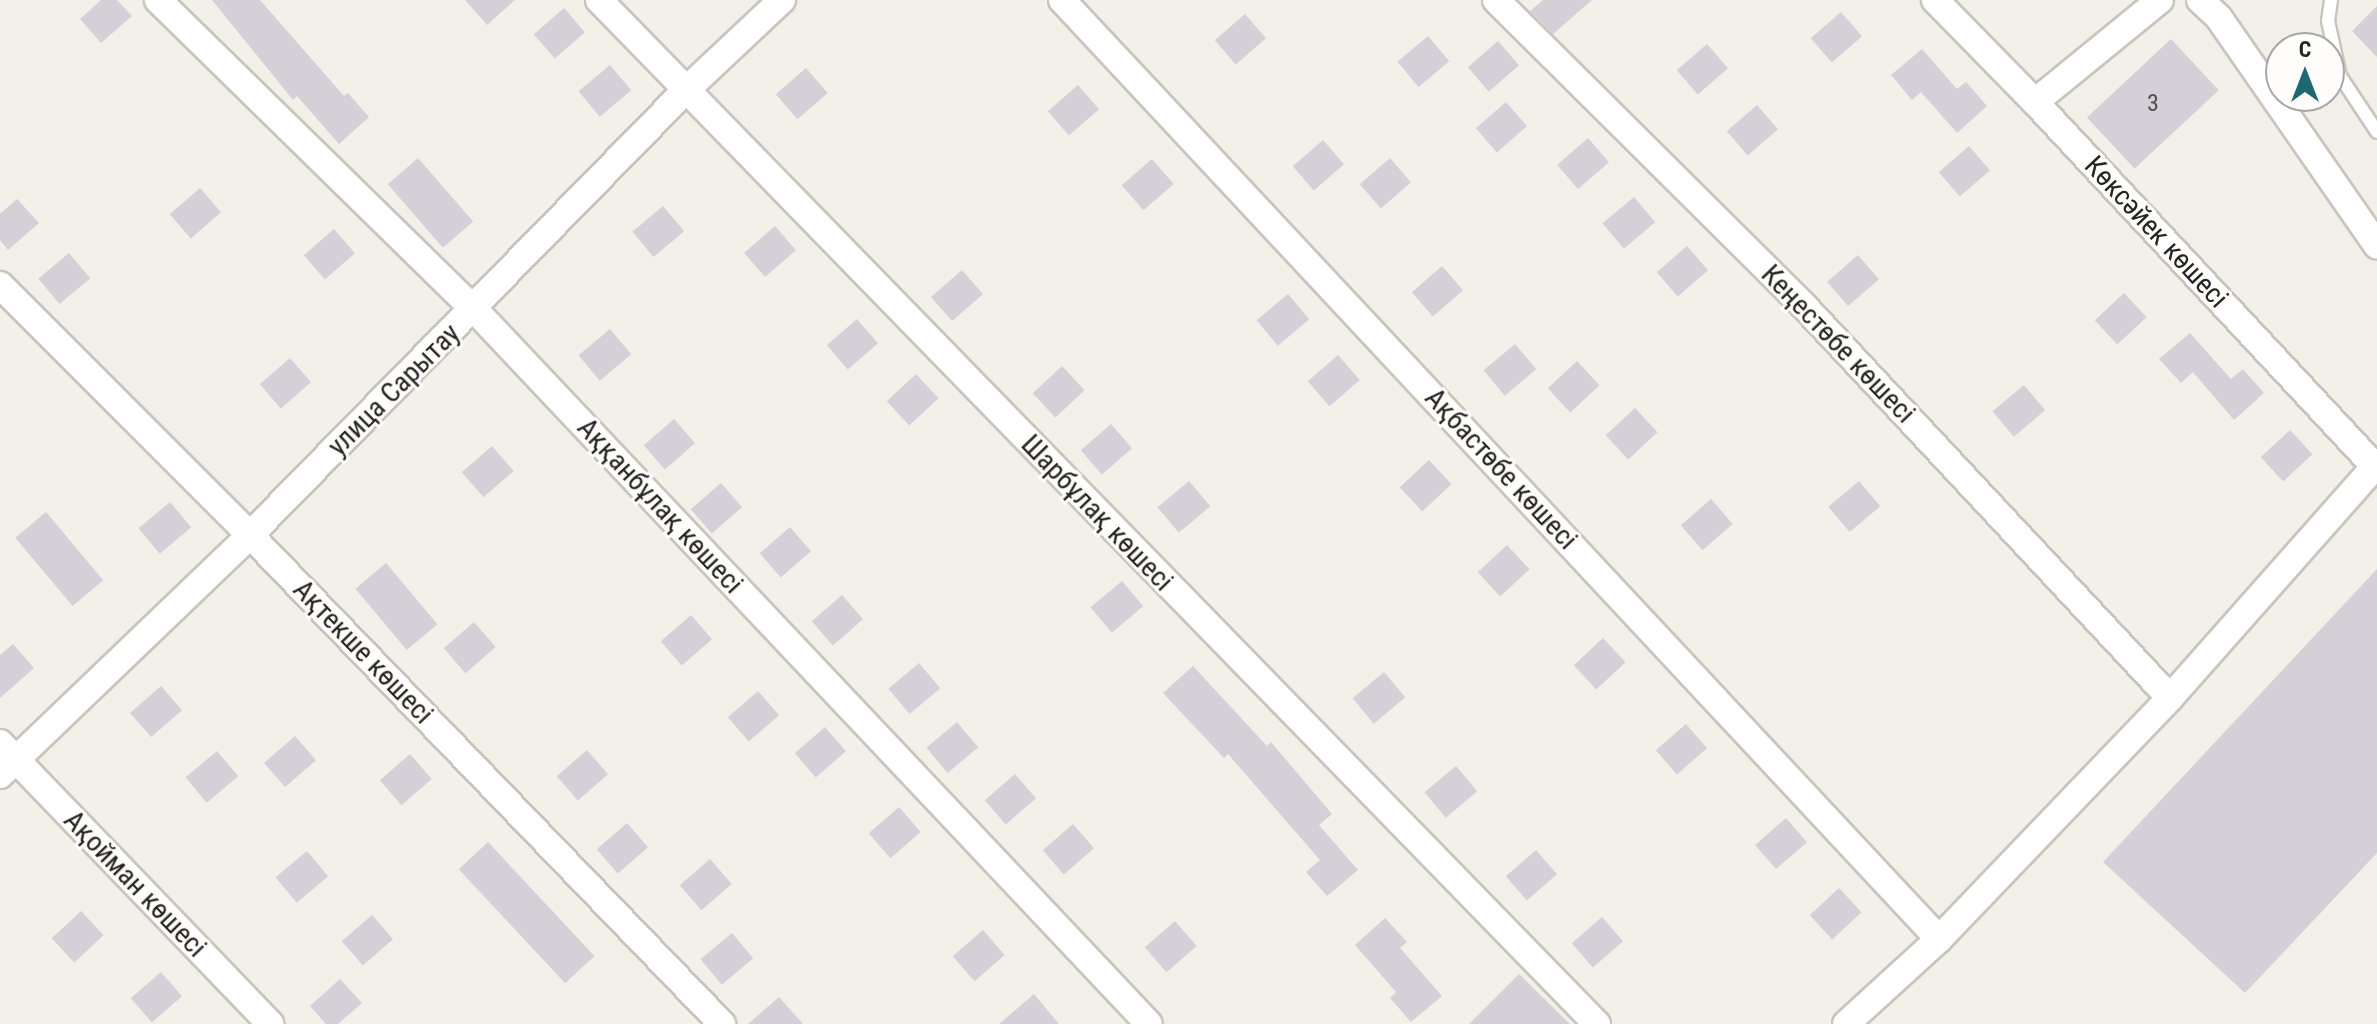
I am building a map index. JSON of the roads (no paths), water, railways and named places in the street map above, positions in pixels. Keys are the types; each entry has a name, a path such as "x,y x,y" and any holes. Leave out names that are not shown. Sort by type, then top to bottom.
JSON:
{"street":[{"name":"Аққанбұлақ көшесі","path":"158,0 474,309 1149,1024"},
{"name":"Шарбұлақ көшесі","path":"599,0 1597,1024"},
{"name":"улица Сарытау","path":"5,759 250,535 685,91 782,0"},
{"name":"Ақбастөбе көшесі","path":"1062,0 1939,939"},
{"name":"Кеңестөбе көшесі","path":"1496,0 1804,306 2170,698"},
{"name":"Көксәйек көшесі","path":"1935,0 2035,102 2376,466"},
{"path":"2035,102 2160,0"},
{"path":"2200,0 2219,18 2377,245"},
{"name":"Ақтекше көшесі","path":"0,285 250,535 722,1024"},
{"path":"1846,1024 1939,939 2170,698 2376,466"},
{"name":"Ақойман көшесі","path":"5,759 270,1024"}],"lane":[{"path":"2331,0 2328,21 2340,76 2377,132"}]}
